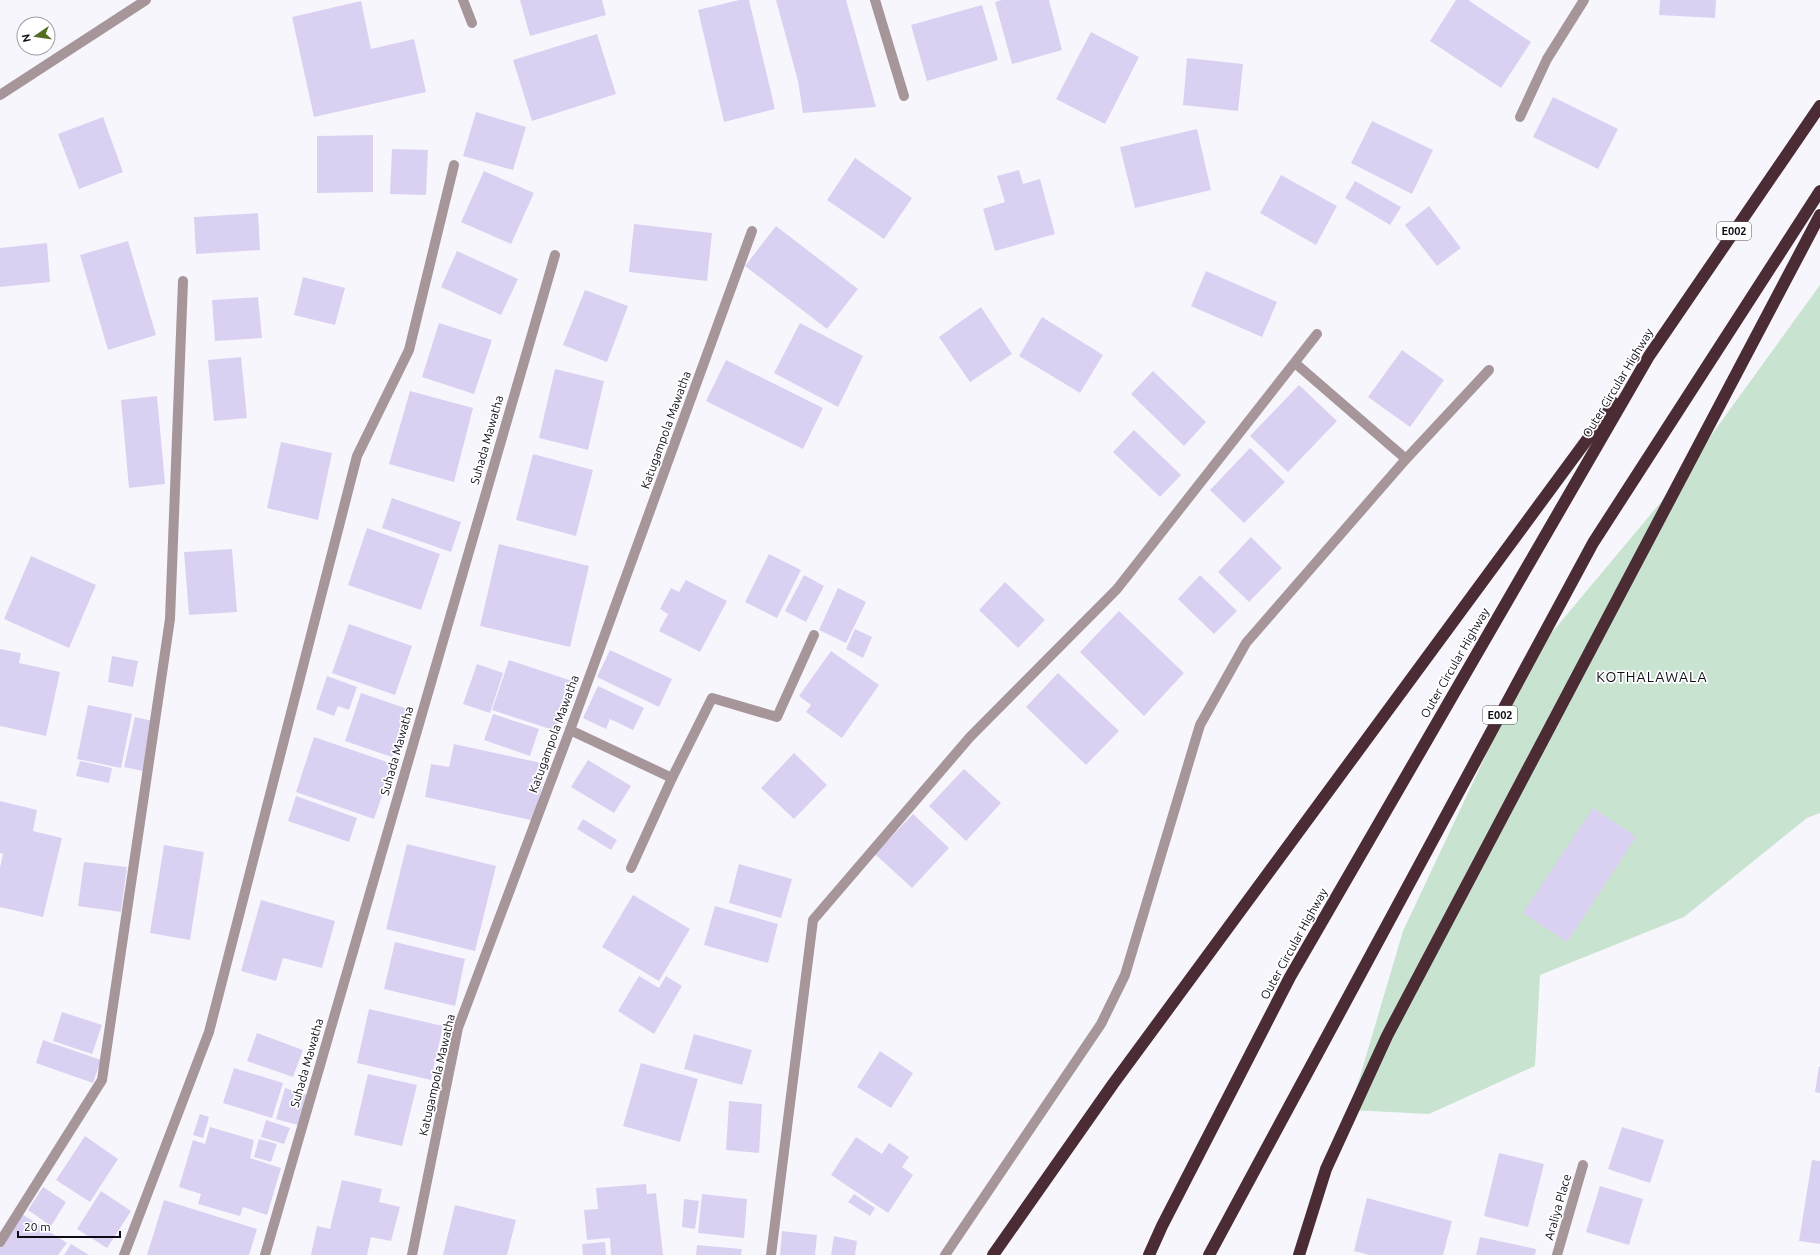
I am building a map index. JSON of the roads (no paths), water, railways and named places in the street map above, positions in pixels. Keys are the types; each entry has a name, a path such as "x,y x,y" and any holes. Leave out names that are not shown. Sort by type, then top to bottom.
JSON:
{"highway":[{"name":"Outer Circular Highway","path":"1149,1255 1162,1226 1290,977 1649,356 1820,106"},
{"name":"E002","path":"1210,1255 1593,543 1820,192"},
{"path":"1299,1255 1326,1169 1387,1036 1820,215"},
{"path":"993,1255 1113,1084 1649,356"}],"street":[{"path":"0,95 146,0"},
{"path":"463,0 472,23"},
{"path":"874,0 904,96"},
{"path":"1520,117 1547,59 1584,0"},
{"path":"124,1255 209,1032 358,456 409,350 454,165"},
{"name":"Katugampola Mawatha","path":"412,1255 458,1028 570,730 752,231"},
{"name":"Suhada Mawatha","path":"265,1255 555,255"},
{"path":"0,1242 102,1080 170,618 183,281"},
{"path":"771,1255 813,920 970,737 1117,589 1317,334"},
{"path":"1295,363 1406,459"},
{"path":"945,1255 1101,1024 1125,975 1200,725 1246,643 1406,459 1489,370"},
{"path":"631,868 672,778 712,698 777,717 814,635"},
{"path":"570,730 672,778"},
{"name":"Araliya Place","path":"1557,1255 1583,1165"}],"district":[{"name":"KOTHALAWALA","path":"1652,677"}]}
